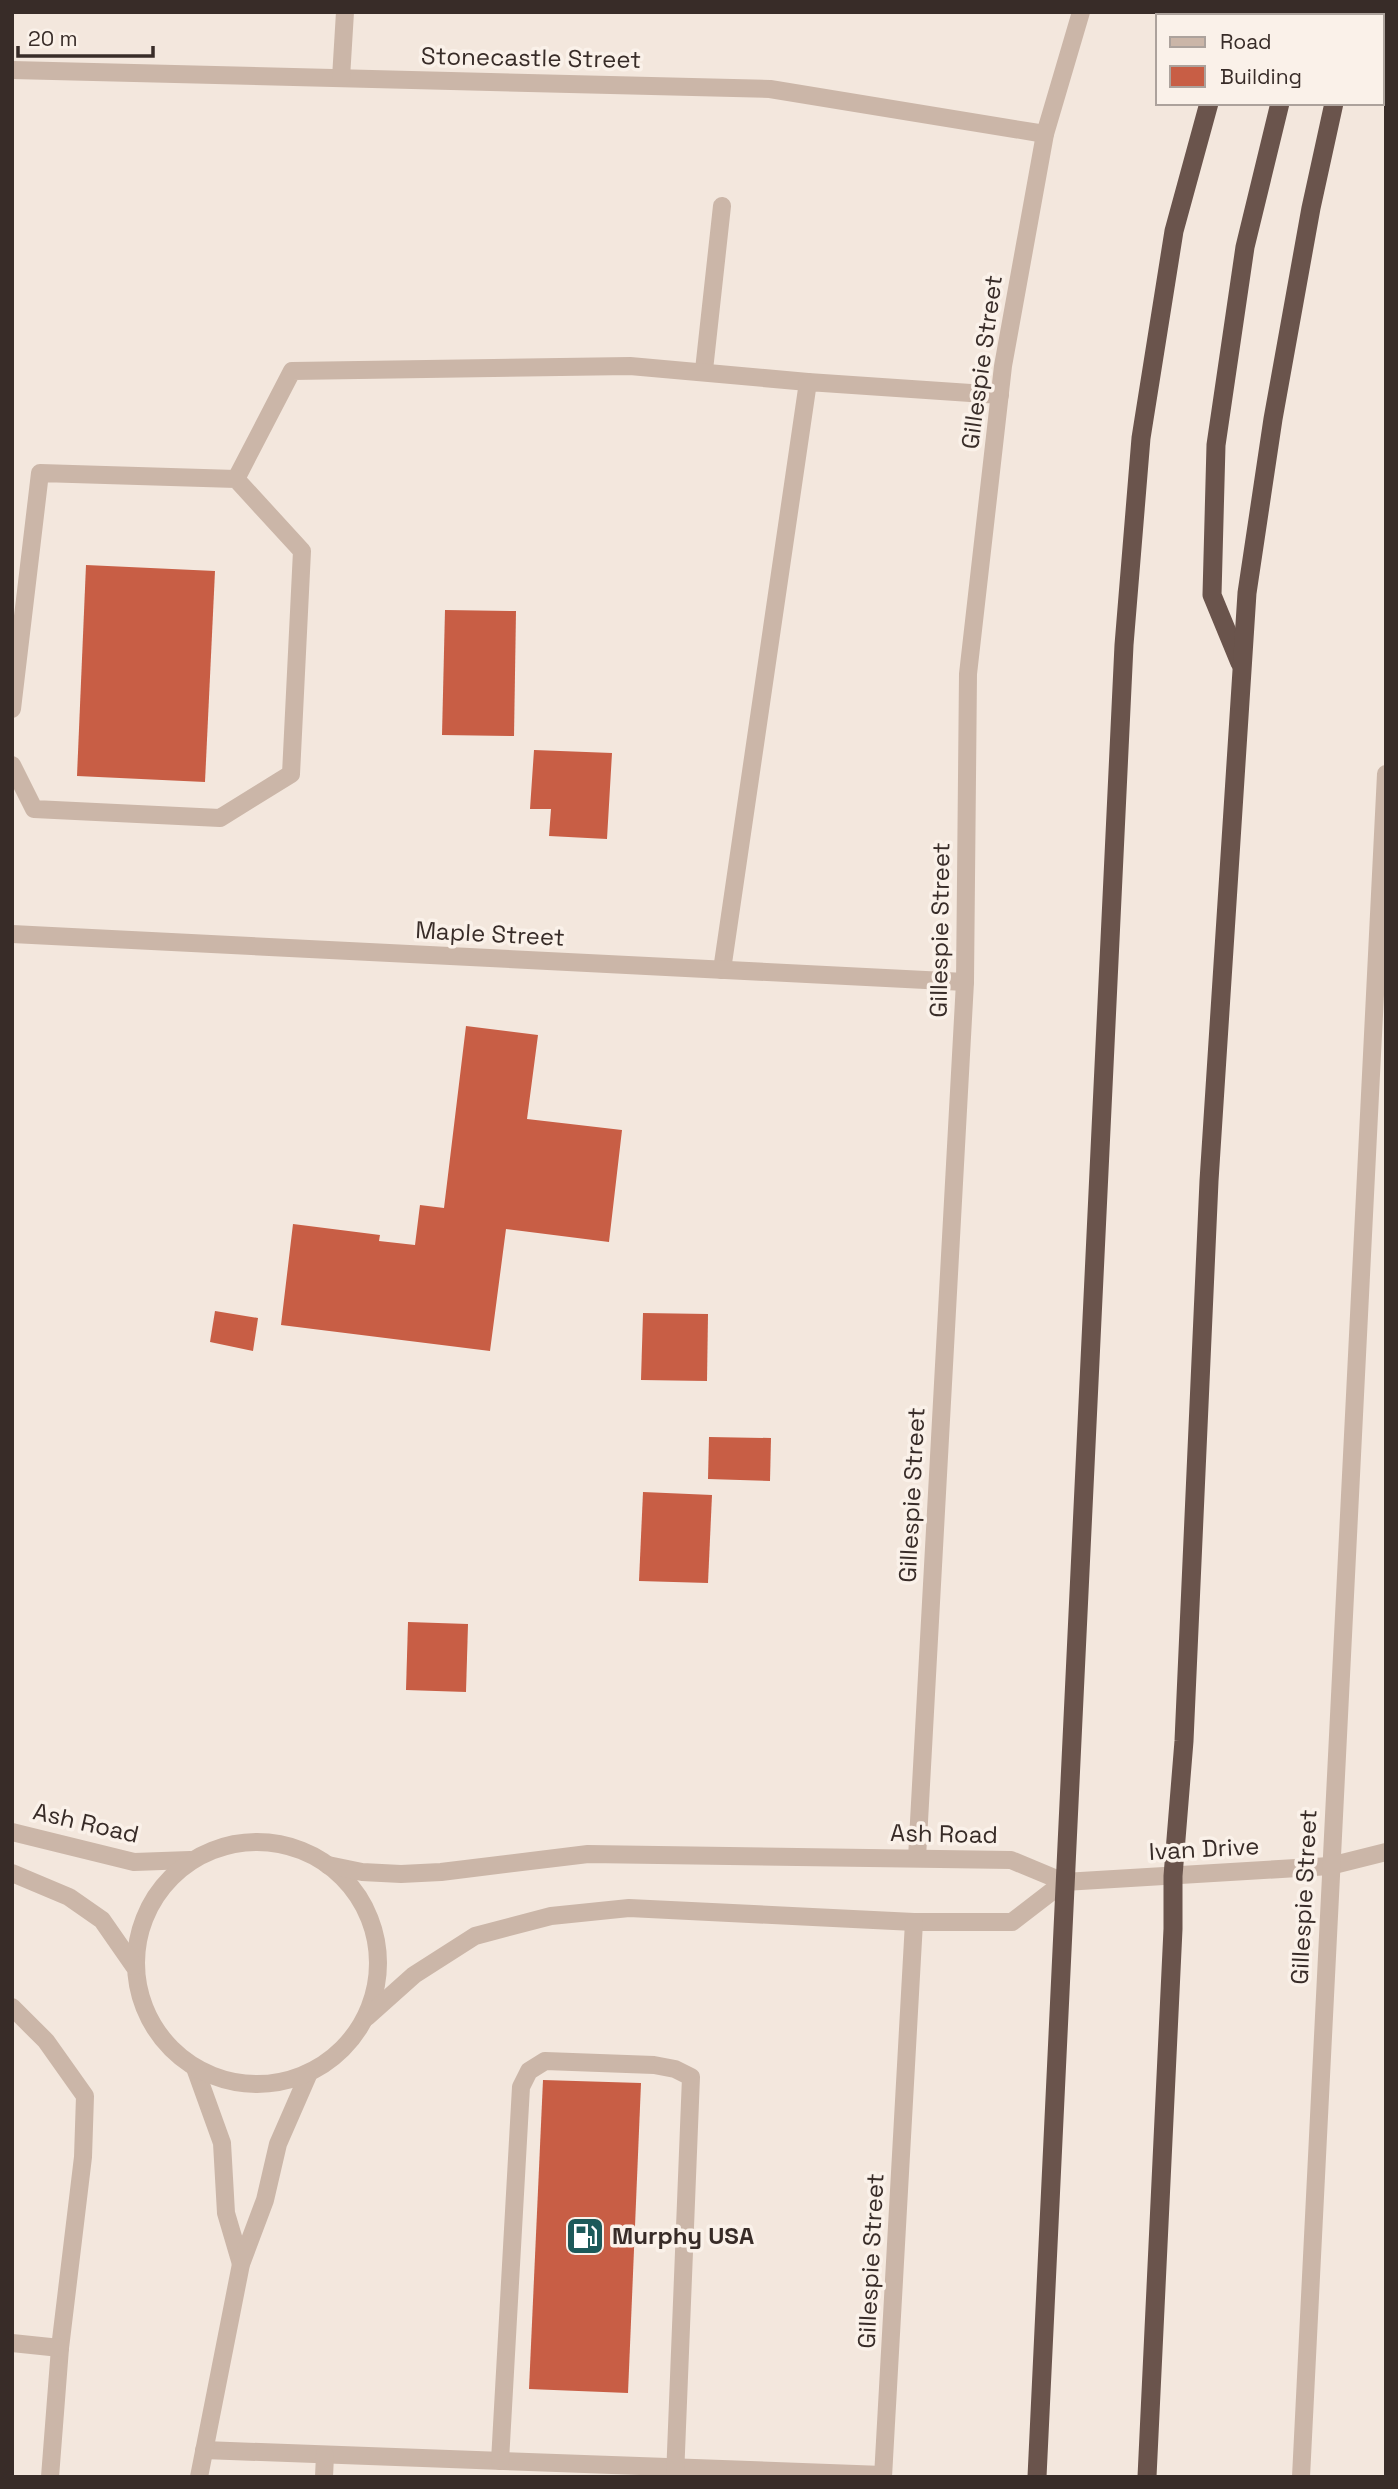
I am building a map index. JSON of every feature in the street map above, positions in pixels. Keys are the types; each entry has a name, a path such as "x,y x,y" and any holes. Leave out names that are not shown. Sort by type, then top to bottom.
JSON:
{"highway":[{"path":"1037,2477 1125,632 1141,438 1172,245 1208,105"},
{"path":"1242,667 1212,595 1216,445 1245,247 1280,105"},
{"path":"1147,2477 1173,1943 1173,1876 1184,1741 1209,1181 1247,593 1273,419 1311,208 1334,105"}],"street":[{"path":"341,78 345,12"},
{"name":"Gillespie Street","path":"917,1858 965,982 968,674 1000,396 1045,134 1081,12"},
{"name":"Stonecastle Street","path":"12,70 770,89 1045,134"},
{"path":"704,370 722,206"},
{"path":"236,479 292,371 630,366 1000,396"},
{"path":"722,970 808,382"},
{"path":"12,709 40,472 236,479 302,551 291,774 220,818 34,809 12,765"},
{"name":"Gillespie Street","path":"1301,2477 1386,774"},
{"name":"Maple Street","path":"12,934 965,982"},
{"name":"Ash Road","path":"12,1832 135,1862 190,1860"},
{"path":"365,2019 377,1982 378,1943 365,1906 341,1875 309,1853 269,1842 228,1844 190,1860 160,1888 140,1925 135,1966 142,2006 163,2041 195,2068 232,2082 271,2083 309,2073 341,2050 365,2019 414,1975 475,1936 551,1916 629,1908 914,1922 1012,1922 1064,1882"},
{"name":"Ivan Drive","path":"1064,1882 1330,1866 1386,1852"},
{"name":"Ash Road","path":"328,1865 362,1872 401,1874 441,1872 588,1854 1011,1860 1064,1882"},
{"path":"12,1873 69,1897 103,1920 135,1966"},
{"name":"Gillespie Street","path":"883,2476 914,1922"},
{"path":"12,2007 46,2041 85,2096 83,2157 60,2348 50,2477"},
{"path":"500,2460 521,2087 529,2071 545,2061 654,2065 675,2069 691,2077 675,2472"},
{"path":"195,2068 212,2108 222,2143 226,2213 241,2264"},
{"path":"199,2477 241,2264 265,2200 278,2144 309,2073"},
{"path":"12,2343 60,2348"},
{"path":"204,2450 500,2460 675,2472 883,2476"},
{"path":"324,2477 325,2455"}],"building":[{"path":"86,565 215,571 205,782 77,776"},
{"path":"445,610 516,611 514,736 442,735"},
{"path":"534,750 612,753 607,839 549,836 551,809 530,809"},
{"path":"466,1026 538,1035 527,1119 622,1130 609,1242 506,1229 490,1351 281,1325 293,1224 380,1235 379,1241 415,1245 420,1205 444,1208"},
{"path":"215,1311 258,1318 253,1351 210,1342"},
{"path":"643,1313 708,1314 707,1381 641,1380"},
{"path":"709,1437 771,1438 770,1481 708,1479"},
{"path":"643,1492 712,1495 708,1583 639,1581"},
{"path":"408,1622 468,1624 466,1692 406,1690"},
{"name":"Murphy USA","path":"543,2080 641,2083 628,2393 529,2389"}],"place":[{"name":"Murphy USA","path":"585,2236"}]}
